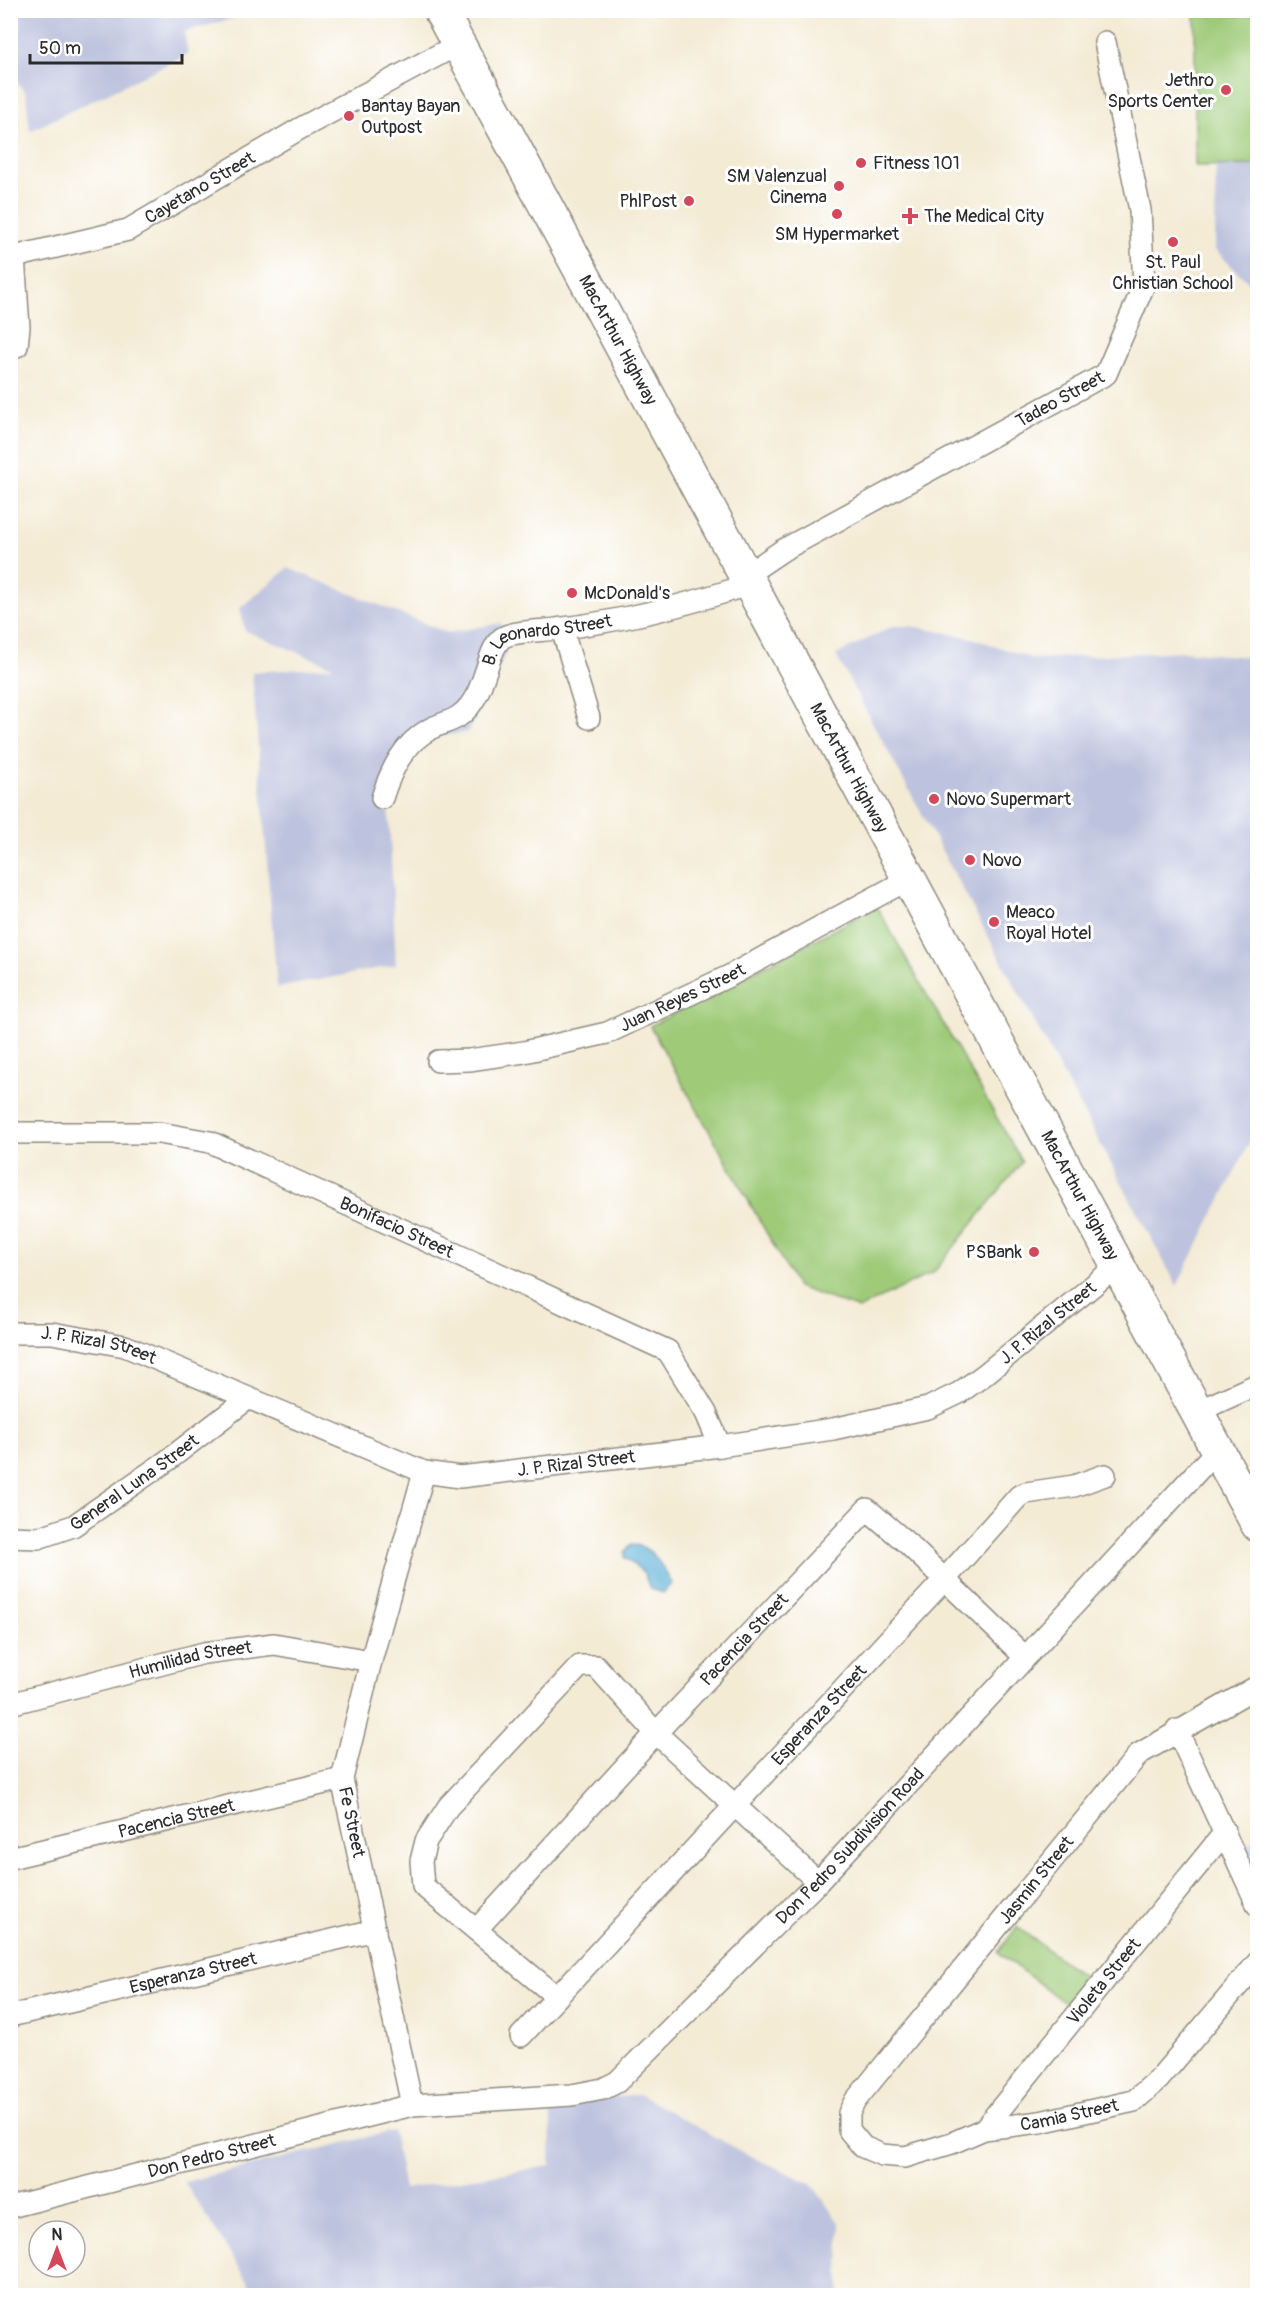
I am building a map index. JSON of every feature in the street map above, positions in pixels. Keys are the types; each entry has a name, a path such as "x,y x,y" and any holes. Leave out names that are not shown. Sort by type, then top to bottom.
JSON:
{"highway":[{"name":"MacArthur Highway","path":"440,10 1257,1525"}],"street":[{"name":"Tadeo Street","path":"748,579 783,550 1106,374 1144,285 1140,210 1106,42"},
{"name":"Cayetano Street","path":"10,348 17,346 19,335 14,257 128,230 301,128 459,44"},
{"name":"B. Leonardo Street","path":"382,798 396,764 414,740 430,729 459,716 468,708 477,696 497,642 505,636 692,604 748,579"},
{"path":"562,628 589,718"},
{"name":"Juan Reyes Street","path":"438,1061 469,1060 524,1052 607,1033 729,976 909,879"},
{"name":"Bonifacio Street","path":"10,1133 159,1133 210,1142 668,1350 706,1413 720,1446"},
{"name":"J. P. Rizal Street","path":"10,1333 52,1334 125,1346 246,1400 424,1472 459,1477 720,1446 833,1429 928,1408 958,1393 984,1375 1118,1266"},
{"path":"1196,1412 1257,1384"},
{"name":"General Luna Street","path":"10,1537 38,1538 73,1526 168,1460 246,1400"},
{"name":"Don Pedro Subdivision Road","path":"412,2105 572,2095 610,2086 628,2072 818,1882 1217,1450"},
{"name":"Fe Street","path":"412,2105 342,1779 371,1661 424,1472"},
{"name":"Esperanza Street","path":"521,2036 945,1579 1019,1496 1066,1488 1105,1475"},
{"name":"Pacencia Street","path":"477,1929 656,1732 867,1509 945,1579 1025,1657"},
{"name":"Humilidad Street","path":"10,1704 204,1653 239,1648 274,1644 371,1661"},
{"path":"557,1997 423,1886 421,1862 426,1841 448,1807 580,1666 596,1666 656,1732 818,1882"},
{"name":"Jasmin Street","path":"849,2113 855,2101 1139,1754 1177,1730 1257,1686"},
{"path":"1177,1730 1257,1906"},
{"name":"Pacencia Street","path":"10,1858 342,1779"},
{"name":"Violeta Street","path":"984,2129 1225,1832"},
{"name":"Esperanza Street","path":"10,2016 375,1930"},
{"name":"Camia Street","path":"849,2113 849,2130 863,2147 882,2155 905,2157 952,2143 984,2129 1040,2122 1134,2101 1159,2079 1257,1962"},
{"name":"Don Pedro Street","path":"10,2207 412,2105"}],"shaded area":[{"path":"11,10 259,11 184,32 188,54 30,131 26,93 11,76"},
{"path":"1217,11 1257,11 1257,291 1215,250"},
{"path":"288,568 448,633 501,623 506,653 468,732 428,738 388,792 396,965 277,988 252,672 334,667 245,631 240,608"},
{"path":"893,626 911,626 972,638 1034,659 1183,651 1257,658 1257,1128 1177,1286 836,655"},
{"path":"1257,1839 1257,1878 1242,1847"},
{"path":"640,2095 740,2151 812,2184 840,2224 839,2295 257,2295 184,2182 393,2131 404,2189 550,2166 551,2104"}],"green space":[{"name":"Jethro Sports Center","path":"1195,15 1257,15 1257,165 1195,166"},
{"path":"877,907 1022,1162 934,1272 859,1309 797,1287 650,1026"},
{"path":"1017,1927 1086,1978 1066,2004 998,1952"}],"water":[{"path":"630,1545 638,1545 656,1557 672,1583 663,1593 650,1589 644,1573 625,1558 625,1552"}],"place":[{"name":"Jethro Sports Center","path":"1226,90"},
{"name":"Bantay Bayan Outpost","path":"349,116"},
{"name":"Fitness 101","path":"861,163"},
{"name":"SM Valenzual Cinema","path":"839,186"},
{"name":"PhlPost","path":"689,201"},
{"name":"SM Hypermarket","path":"837,214"},
{"name":"The Medical City","path":"910,216"},
{"name":"St. Paul Christian School","path":"1173,242"},
{"name":"McDonald's","path":"572,593"},
{"name":"Novo Supermart","path":"934,799"},
{"name":"Novo","path":"970,860"},
{"name":"Meaco Royal Hotel","path":"994,922"},
{"name":"PSBank","path":"1034,1252"}]}
